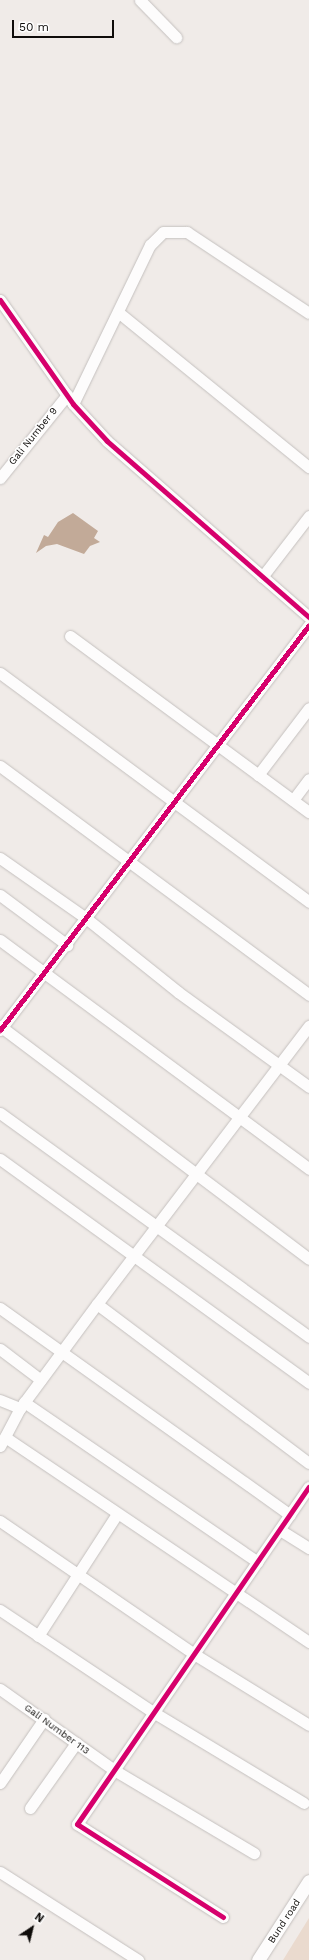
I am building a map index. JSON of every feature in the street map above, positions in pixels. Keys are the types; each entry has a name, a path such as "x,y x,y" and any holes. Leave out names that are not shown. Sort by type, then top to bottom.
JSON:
{"street":[{"path":"140,0 176,37"},
{"name":"Gali Number 9","path":"0,478 70,399 118,312 154,239 163,232 174,230 187,232 309,313"},
{"path":"0,300 70,399 107,441 309,617"},
{"path":"118,312 309,467"},
{"path":"262,577 309,516"},
{"path":"309,625 87,919 1,1028 196,1176 309,1259"},
{"path":"70,636 309,812"},
{"path":"0,673 309,902"},
{"path":"258,774 309,708"},
{"path":"0,766 309,995"},
{"path":"293,800 309,779"},
{"path":"0,858 87,919 178,992 309,1087"},
{"path":"0,895 67,945"},
{"path":"0,940 44,974 309,1168"},
{"path":"309,1026 278,1065 241,1118 132,1255 22,1405 2,1441 117,1514 236,1595 309,1642"},
{"path":"0,1113 309,1337"},
{"path":"0,1159 309,1383"},
{"path":"97,1304 309,1463"},
{"path":"0,1308 290,1515"},
{"path":"0,1349 41,1380"},
{"path":"0,1400 22,1405 258,1562"},
{"path":"223,1917 78,1827 78,1822 290,1515 305,1501 309,1487"},
{"path":"38,1636 117,1514"},
{"path":"0,1521 194,1654 309,1725"},
{"path":"280,1530 309,1548"},
{"path":"0,1610 153,1712 304,1803"},
{"name":"Gali Number 113","path":"1,1692 44,1719 114,1770 254,1853"},
{"path":"0,1783 44,1719"},
{"path":"30,1808 76,1743"},
{"path":"0,1872 138,1960"},
{"name":"Bund road","path":"258,1960 309,1881"}],"shaded area":[{"path":"73,513 98,531 94,538 100,542 90,546 84,554 57,544 46,546 36,553 44,535 48,537 58,522"},
{"path":"309,1918 309,1960 283,1960"}],"cycle path":[{"path":"0,300 73,404 107,441 309,617"},
{"path":"0,1030 309,625"},
{"path":"223,1917 77,1824 309,1487"}]}
